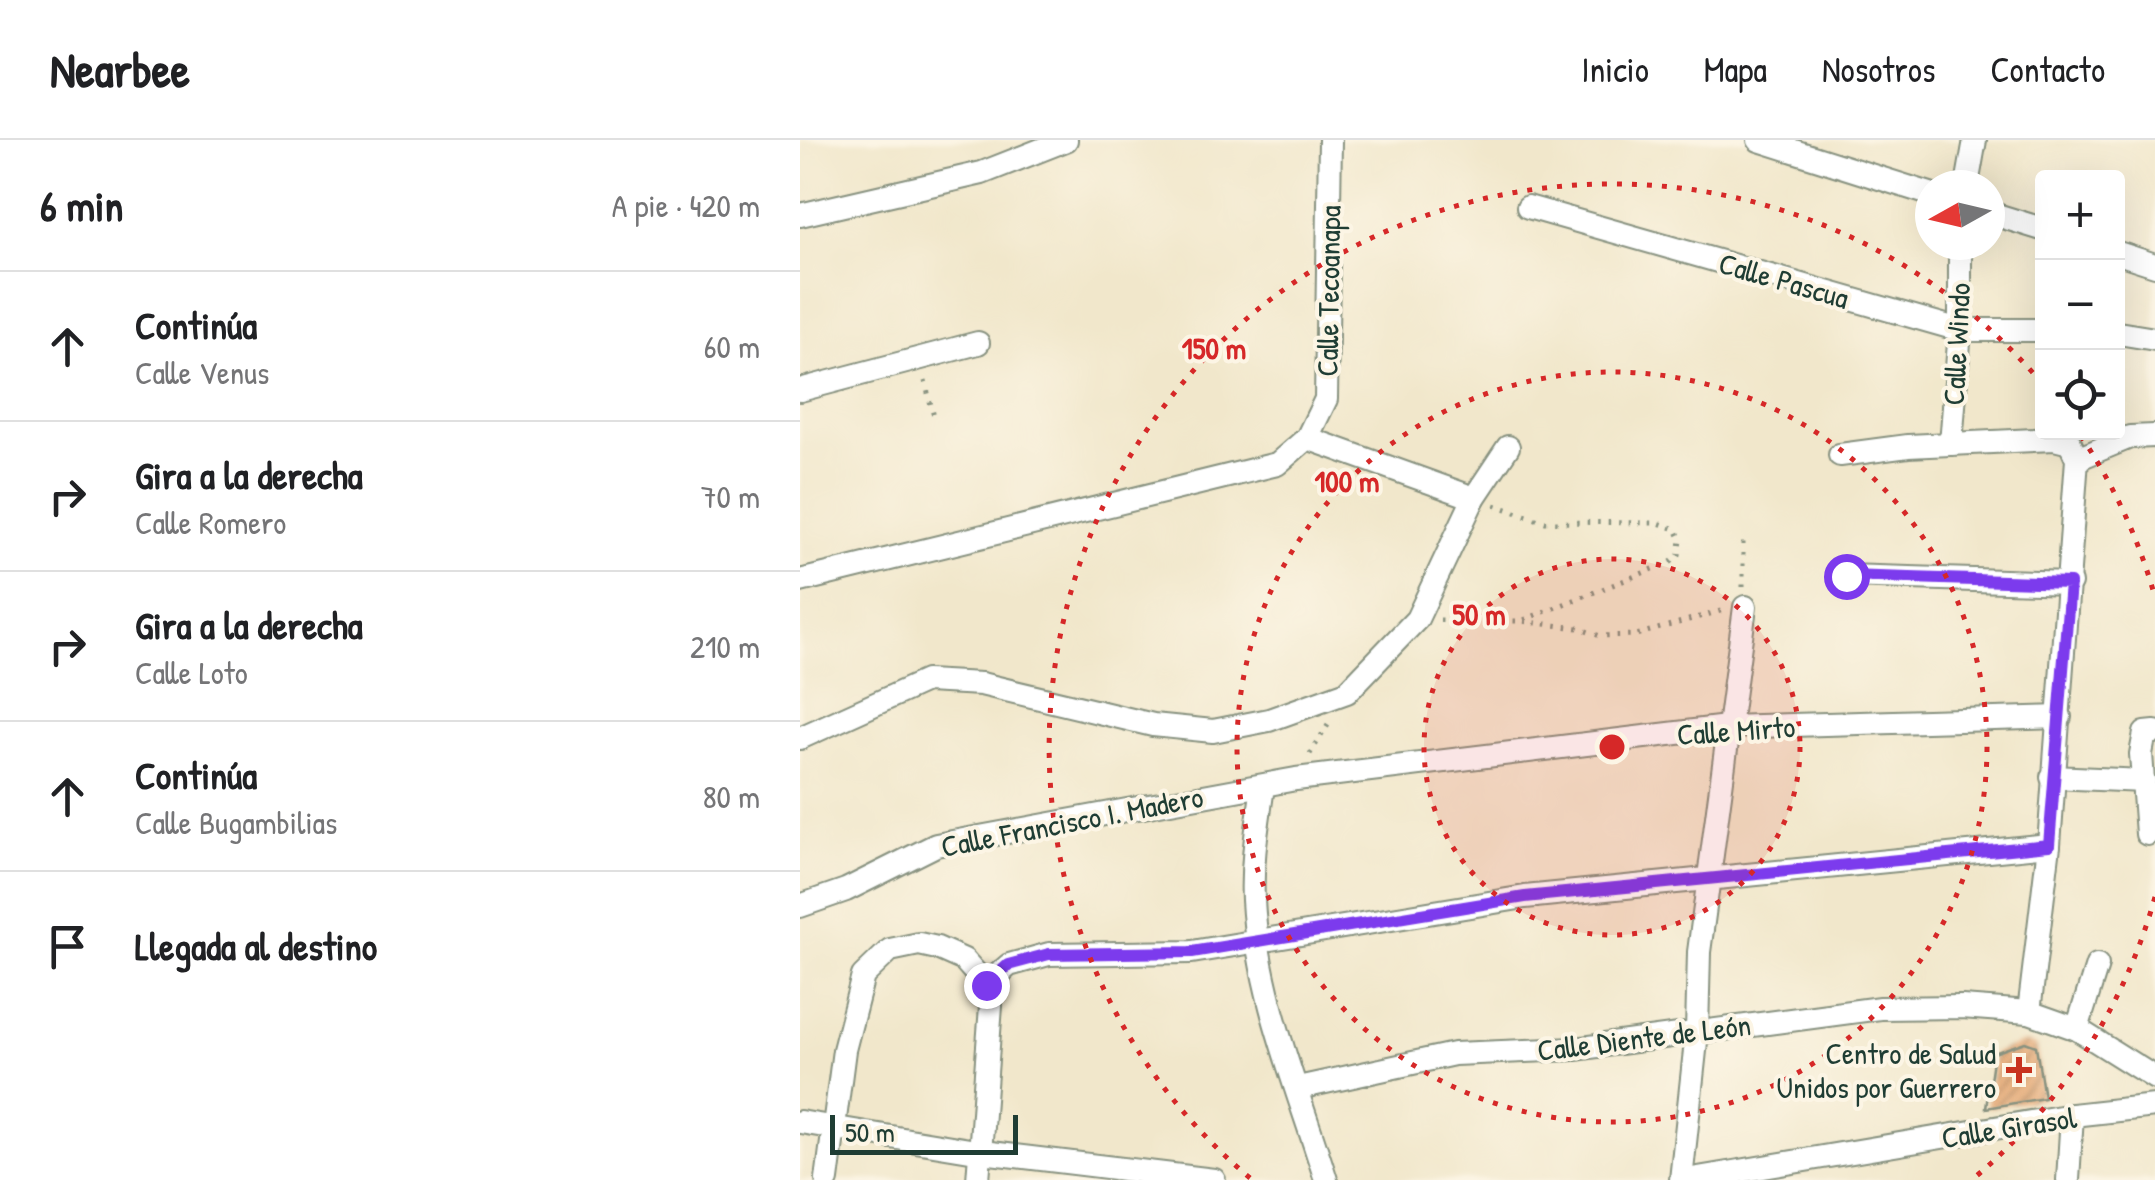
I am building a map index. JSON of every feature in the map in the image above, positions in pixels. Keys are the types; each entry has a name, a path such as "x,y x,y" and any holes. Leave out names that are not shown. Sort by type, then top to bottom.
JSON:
{"street":[{"path":"800,215 982,173 1066,140"},
{"name":"Calle Tecoanapa","path":"1307,438 1326,399 1330,140"},
{"path":"1759,140 1915,189"},
{"path":"1970,170 1975,140"},
{"name":"Calle Pascua","path":"1528,207 1960,330 2035,330"},
{"path":"2005,218 2035,227"},
{"path":"2125,255 2155,265"},
{"name":"Calle Windo","path":"1951,444 1960,330 1960,260"},
{"path":"2125,334 2155,339"},
{"path":"800,390 978,343"},
{"path":"1840,456 2026,439 2073,451 2130,437 2155,436"},
{"path":"800,581 1277,464 1307,438 1474,498"},
{"path":"800,738 926,681 981,684 1154,725 1213,731 1269,720 1347,692 1417,618 1474,498 1508,447"},
{"path":"2028,1012 2060,717 2070,583 2073,451"},
{"path":"1846,576 2070,583"},
{"path":"1683,1180 1697,1032 1698,952 1745,607"},
{"name":"Calle Mirto","path":"1296,778 1726,727 2060,717"},
{"path":"2147,834 2141,754 2150,732"},
{"path":"2052,777 2144,781"},
{"name":"Calle Francisco I. Madero","path":"800,906 846,890 936,845 1296,778"},
{"path":"1262,786 1252,898 1258,940 1272,1009 1326,1180"},
{"path":"978,1180 988,996 1008,965 1049,954 1192,952 1525,897 2049,845"},
{"path":"827,1180 844,1050 863,976 890,950 919,944 964,960 988,996"},
{"path":"2077,1029 2097,965"},
{"name":"Calle Diente de León","path":"1298,1088 1454,1054 1576,1049 1880,1008 2028,1012 2077,1029 2155,1078"},
{"name":"Calle Girasol","path":"1683,1180 2155,1106"},
{"path":"2068,1180 2072,1116"},
{"path":"800,1122 1124,1174 1214,1180"}],"path":[{"path":"919,358 936,421"},
{"path":"1474,498 1545,522 1658,523 1676,530 1681,540 1679,555 1671,562 1521,621"},
{"path":"1417,618 1521,621 1578,628 1600,636 1636,635 1745,607 1743,536"},
{"path":"1296,778 1347,692"}],"building":[{"path":"2025,1042 2036,1046 2044,1098 1986,1108 1994,1053"}],"place":[{"name":"Centro de Salud Unidos por Guerrero","path":"2019,1070"}],"route":[{"path":"986,985 1008,965 1049,954 1192,952 1525,897 2049,845 2070,583 1846,576"}]}
